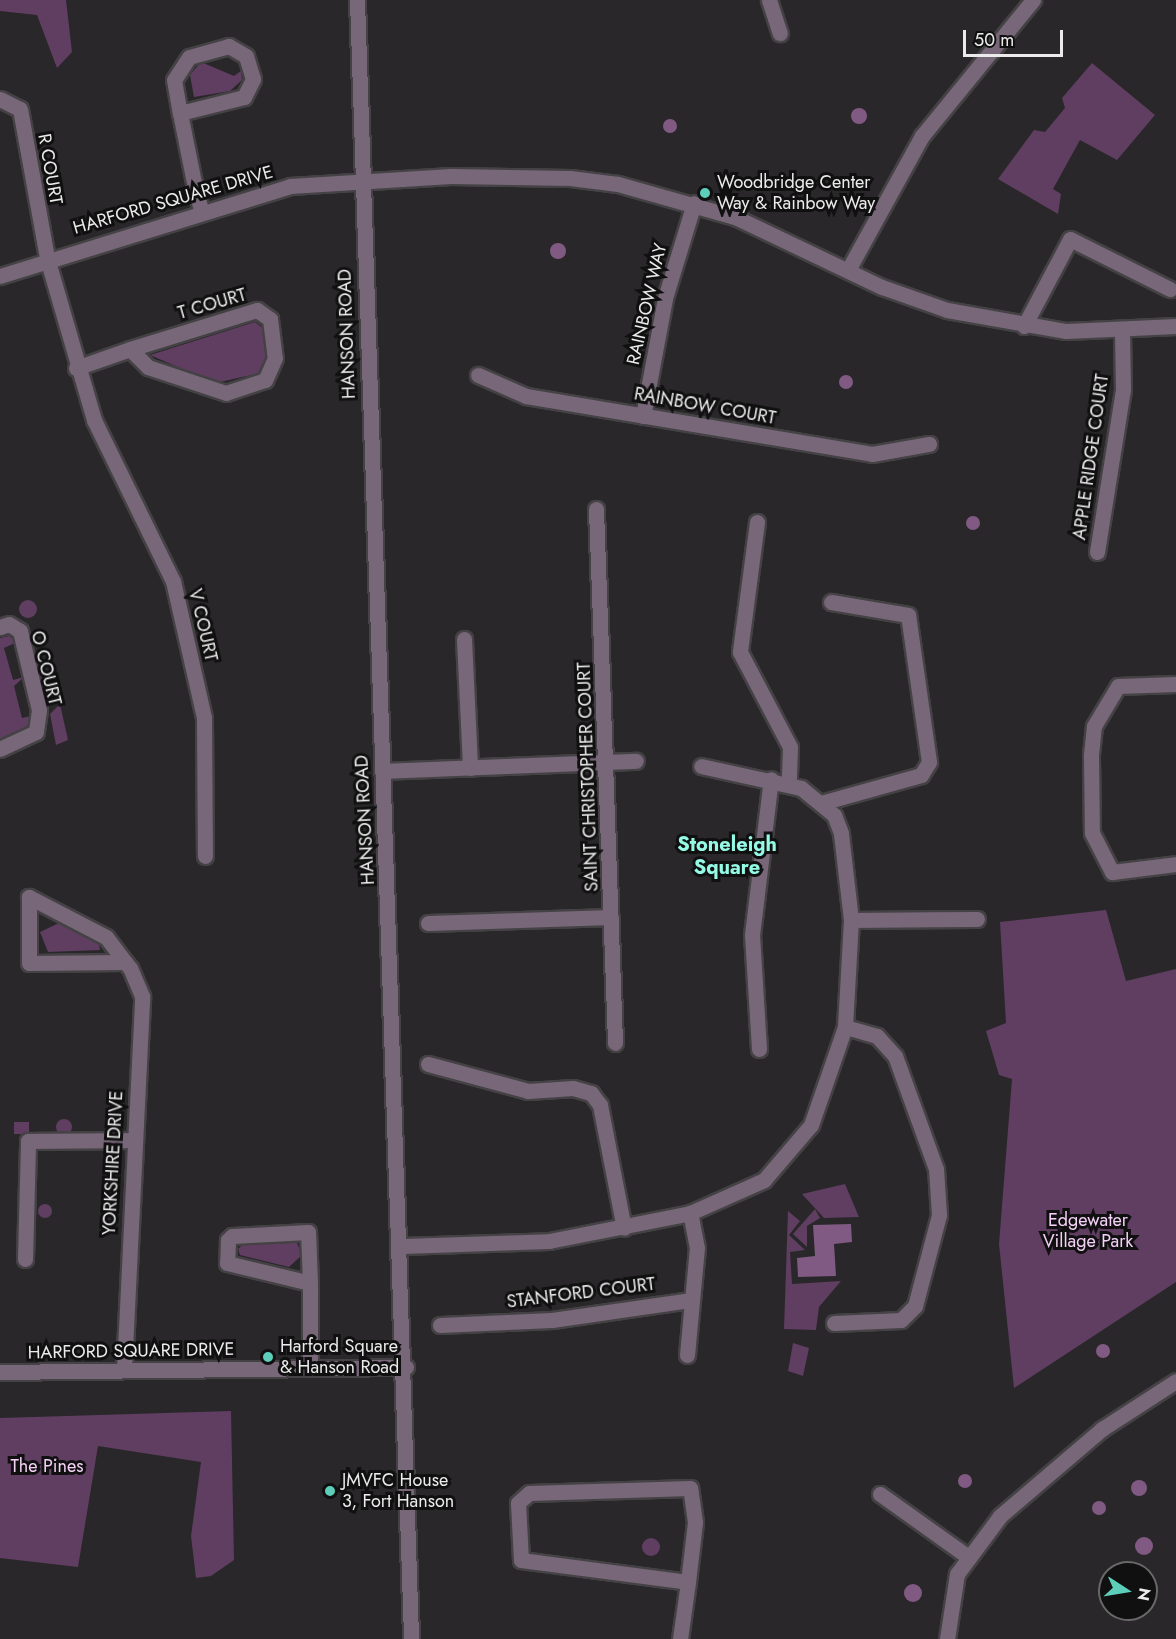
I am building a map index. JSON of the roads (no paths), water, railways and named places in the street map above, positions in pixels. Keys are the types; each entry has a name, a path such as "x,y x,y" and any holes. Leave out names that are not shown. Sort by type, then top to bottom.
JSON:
{"street":[{"name":"HANSON ROAD","path":"357,0 361,179 382,771 406,1366 411,1639"},
{"path":"770,0 780,33"},
{"path":"848,270 922,136 1033,0"},
{"path":"180,113 244,97 253,79 246,56 230,46 189,57 174,80 180,113 201,210"},
{"name":"R COURT","path":"0,99 20,109 47,258"},
{"name":"HARFORD SQUARE DRIVE","path":"0,276 47,258 201,210 290,186 361,179 570,178 694,203 777,235 916,301 1024,326 1122,331 1176,326"},
{"name":"RAINBOW WAY","path":"644,416 665,298 694,203"},
{"path":"1024,326 1070,239 1170,289"},
{"name":"V COURT","path":"47,258 76,368 94,420 173,581 204,718 205,856"},
{"name":"T COURT","path":"76,368 130,349 262,310 270,319 275,358 265,380 226,393 148,367 130,349"},
{"name":"APPLE RIDGE COURT","path":"1097,552 1123,389 1122,331"},
{"name":"RAINBOW COURT","path":"478,375 526,396 872,454 928,444"},
{"name":"SAINT CHRISTOPHER COURT","path":"596,509 609,762 615,1043"},
{"path":"758,522 740,652 790,747 789,783"},
{"path":"821,802 921,775 929,762 908,615 831,602"},
{"name":"O COURT","path":"0,627 9,624 20,631 39,710 36,732 0,748"},
{"path":"464,639 470,768"},
{"path":"1176,684 1118,686 1094,726 1092,833 1112,872 1176,864"},
{"path":"382,771 636,761"},
{"path":"402,1246 549,1241 624,1228 690,1213 735,1195 777,1168 812,1125 845,1027 851,920 841,833 821,802 789,783 701,766"},
{"path":"759,1049 752,935 771,778"},
{"name":"YORKSHIRE DRIVE","path":"124,1370 142,996 125,962 106,937 29,897 29,963 125,962"},
{"path":"428,924 611,916"},
{"path":"851,920 977,919"},
{"path":"834,1323 901,1320 915,1306 939,1215 936,1169 895,1056 876,1036 845,1027"},
{"path":"428,1064 528,1091 573,1088 591,1093 600,1105 624,1228"},
{"path":"25,1259 28,1141 135,1140"},
{"path":"687,1355 690,1300 697,1248 690,1213"},
{"path":"310,1283 227,1263 228,1240 232,1236 308,1232 310,1283 310,1368"},
{"name":"STANFORD COURT","path":"440,1325 552,1320 690,1300"},
{"name":"HARFORD SQUARE DRIVE","path":"0,1372 406,1366"},
{"path":"946,1639 951,1594 967,1556 1000,1516 1060,1462 1176,1381"},
{"path":"680,1639 688,1582 694,1521 690,1488 529,1493 518,1503 521,1560 688,1582"},
{"path":"880,1494 967,1556"}],"place":[{"name":"Woodbridge Center Way & Rainbow Way","path":"705,193"},
{"name":"Harford Square & Hanson Road","path":"268,1357"},
{"name":"JMVFC House 3, Fort Hanson","path":"330,1491"}],"district":[{"name":"Stoneleigh Square","path":"727,856"}],"park label":[{"name":"Edgewater Village Park","path":"1088,1231"},
{"name":"The Pines","path":"47,1466"}]}
